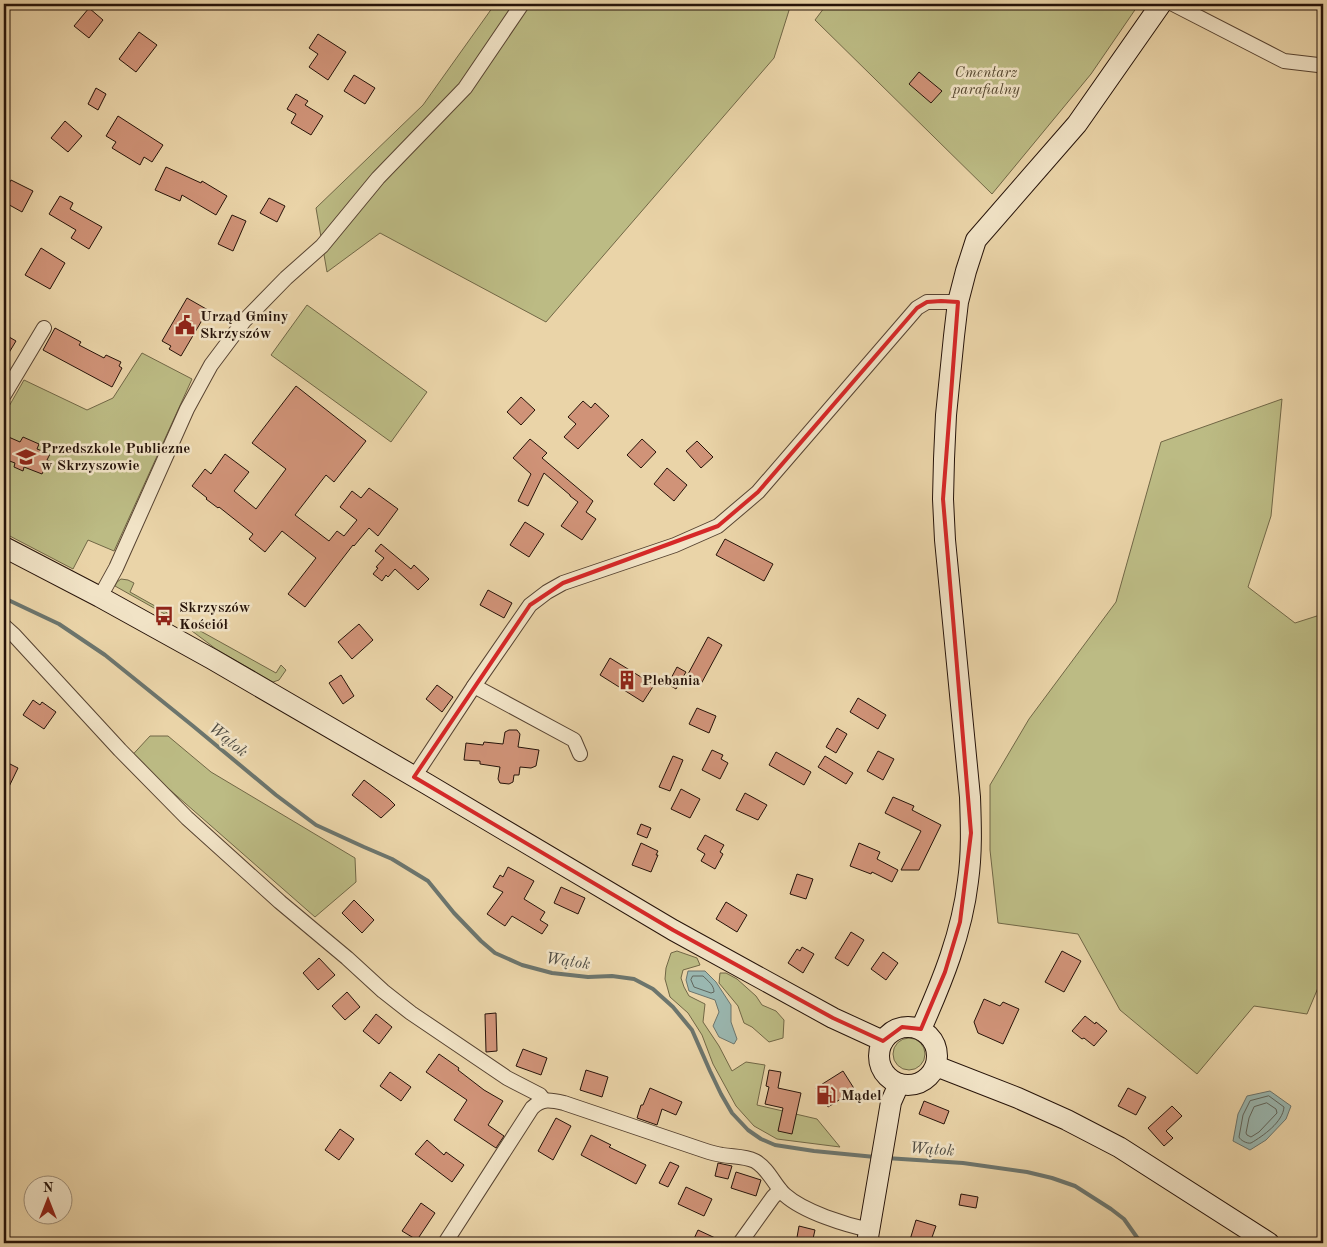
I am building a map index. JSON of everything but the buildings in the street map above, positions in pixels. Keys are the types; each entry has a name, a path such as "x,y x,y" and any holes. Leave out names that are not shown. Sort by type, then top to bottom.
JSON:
{"street":[{"path":"100,597 116,568 187,409 211,365 244,321 286,278 322,246 378,178 465,88 522,4"},
{"path":"920,1029 946,972 960,922 968,881 971,833 970,797 945,540 943,500 946,415 958,302 976,240 1077,124 1161,4"},
{"path":"1173,4 1284,61 1323,67"},
{"path":"414,777 530,605 563,583 675,545 718,526 758,492 917,308 927,302 958,302"},
{"path":"4,395 44,328"},
{"path":"4,547 212,659 673,930 815,1008 883,1041"},
{"path":"4,626 120,750 187,818 280,902 411,1013 508,1078 540,1095 544,1100"},
{"path":"474,686 574,740 580,754"},
{"path":"902,1027 920,1029 934,1041 938,1056 936,1066 925,1080 915,1084 899,1084 888,1077 880,1063 879,1054 883,1041 892,1031 902,1027"},
{"path":"936,1066 1018,1098 1076,1124 1119,1147 1269,1243"},
{"path":"445,1243 532,1108 544,1100 564,1103 703,1150 721,1155 748,1158 765,1168 787,1197 812,1210 853,1226 869,1237 885,1136 892,1102 899,1084"},
{"path":"740,1243 780,1190"}],"highlighted area":[{"path":"941,301 958,302 943,499 971,833 960,922 945,972 921,1029 902,1027 883,1041 833,1018 673,930 414,777 530,605 563,583 718,526 758,492 917,308 927,302"}],"green space":[{"path":"495,4 791,4 774,58 546,322 380,233 327,272 316,208 423,105"},
{"name":"Cmentarz parafialny","path":"827,4 1139,4 1091,74 992,194 815,20"},
{"path":"307,305 427,392 391,442 271,355"},
{"path":"142,353 192,379 114,551 88,540 73,569 4,533 4,415 24,380 87,410 113,398"},
{"path":"1282,399 1271,516 1248,587 1295,623 1323,614 1323,976 1307,1014 1254,1006 1197,1074 1120,1010 1078,934 998,923 990,850 990,785 1029,719 1116,602 1161,442"},
{"path":"121,579 134,583 130,592 171,615 170,617 115,586"},
{"path":"195,628 276,673 281,665 286,670 279,680 273,682 216,649 192,631"},
{"path":"150,736 168,736 211,772 355,858 356,882 315,917 161,782 137,774 125,763"},
{"path":"677,951 697,958 700,965 683,970 681,978 689,996 705,1004 703,1022 719,1046 732,1071 746,1062 765,1065 757,1105 817,1119 840,1147 777,1139 754,1126 736,1106 713,1064 702,1035 688,1013 670,997 665,979 666,968 671,953"},
{"path":"720,973 726,973 737,979 756,996 762,1005 776,1011 784,1020 783,1038 769,1042 752,1027 744,1023 738,1006 719,983"},
{"path":"909,1038 915,1039 920,1043 924,1048 924,1060 920,1065 915,1069 909,1070 903,1069 898,1065 894,1060 893,1054 894,1048 898,1043 903,1039"}],"water":[{"path":"688,971 705,971 716,982 731,1005 731,1022 737,1039 734,1044 719,1037 713,1026 719,1012 715,1000 689,991 686,980"},
{"path":"1270,1091 1291,1106 1286,1119 1266,1140 1250,1150 1233,1141 1238,1114 1247,1096"}],"waterway":[{"name":"Wątok","path":"4,598 59,624 105,655 276,795 316,825 392,859 428,881 454,913 495,953 522,965 552,973 634,979 653,989 673,1007 692,1030 721,1094 732,1113 748,1130 761,1139 775,1145 875,1157"},
{"name":"Wątok","path":"886,1158 963,1163 1027,1172 1052,1178 1075,1186 1111,1209 1124,1219 1141,1243"}],"place":[{"name":"Urząd Gminy Skrzyszów","path":"185,325"},
{"name":"Przedszkole Publiczne w Skrzyszowie","path":"26,457"},
{"name":"Skrzyszów Kościół","path":"164,616"},
{"name":"Plebania","path":"627,680"},
{"name":"Mądel","path":"826,1095"}]}
